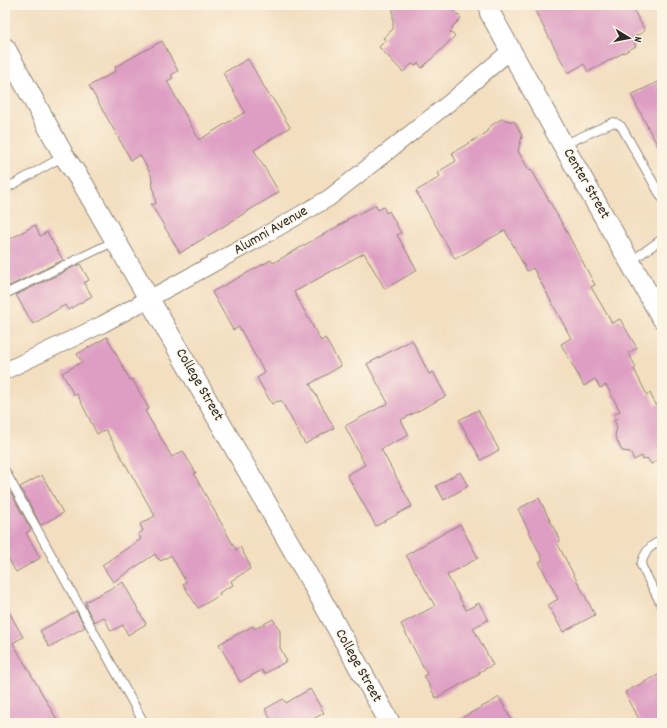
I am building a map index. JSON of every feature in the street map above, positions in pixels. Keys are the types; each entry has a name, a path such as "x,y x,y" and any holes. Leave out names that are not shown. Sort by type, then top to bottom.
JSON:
{"street":[{"name":"Center Street","path":"491,5 490,13 563,145 662,318"},
{"name":"College Street","path":"5,48 64,156 83,184 116,241 312,583 390,723"},
{"name":"Alumni Avenue","path":"5,371 103,324 260,238 329,198 449,104 511,50"}],"lane":[{"path":"563,145 614,122 621,126 662,198"},
{"path":"5,189 64,156"},
{"path":"630,262 662,239"},
{"path":"5,294 116,241"},
{"path":"5,471 144,723"},
{"path":"662,541 656,542 644,553 641,565 662,606"}],"building":[{"path":"393,5 449,5 461,18 452,27 453,29 450,32 455,36 422,68 418,63 415,66 412,64 403,72 379,47 386,40 383,38 393,29"},
{"path":"532,5 631,5 645,31 632,38 636,46 588,72 584,64 568,73"},
{"path":"162,41 178,71 171,75 173,78 167,81 199,140 245,112 223,73 248,59 270,97 271,96 290,127 254,150 279,192 180,253 151,204 156,204 151,175 140,155 131,160 89,86 116,71 115,67"},
{"path":"662,80 662,154 631,95"},
{"path":"501,119 515,122 522,136 518,151 529,170 531,169 564,227 595,285 591,287 612,323 620,319 637,348 628,353 636,367 634,369 647,395 650,393 656,405 662,402 662,458 651,464 647,458 643,460 642,456 634,460 630,452 622,451 615,436 617,427 614,420 617,419 614,414 620,411 606,385 600,388 595,379 584,386 561,344 571,338 533,268 527,271 505,230 455,259 416,191 440,177 438,172 456,161 452,153 486,133 489,127"},
{"path":"376,205 378,210 384,207 386,213 389,211 401,233 397,235 417,270 385,289 364,253 294,292 321,341 325,338 341,366 310,384 334,428 305,444 281,400 272,404 257,378 265,373 239,327 233,330 212,292 271,260 273,263 347,221 346,220"},
{"path":"35,225 40,236 47,232 63,260 5,288 5,242"},
{"path":"80,264 89,280 84,283 92,296 68,310 65,305 33,324 16,295"},
{"path":"107,337 130,380 132,379 149,409 145,411 172,457 183,451 236,550 240,547 250,565 248,566 250,569 231,581 233,585 219,593 220,595 198,608 183,584 186,582 171,555 161,561 155,554 113,582 102,565 141,539 138,534 143,531 140,524 155,516 106,430 97,434 77,394 74,395 62,373 82,362 77,354"},
{"path":"412,340 429,374 433,372 446,396 401,420 409,435 381,449 412,506 376,526 347,475 365,465 345,426 388,403 367,364"},
{"path":"478,410 499,450 481,460 459,420"},
{"path":"460,472 468,486 444,500 436,486"},
{"path":"42,475 63,513 41,525 20,487"},
{"path":"11,493 31,530 26,533 40,558 16,572 5,553 5,496"},
{"path":"539,498 560,541 557,543 595,615 563,632 548,605 558,599 539,562 543,560 518,509"},
{"path":"460,524 478,558 447,575 466,610 479,603 488,620 473,628 493,665 479,672 480,674 436,698 424,676 427,674 401,624 435,606 406,555"},
{"path":"123,582 146,624 128,635 123,625 111,631 104,617 94,622 85,605 87,605 85,602"},
{"path":"5,605 23,637 13,643 59,723 5,723"},
{"path":"76,611 85,627 49,647 40,631"},
{"path":"273,619 280,631 280,648 287,661 264,674 262,670 240,682 219,644 253,626 255,629"},
{"path":"662,673 662,723 641,723 625,692"},
{"path":"310,689 324,713 306,723 273,723 265,709 283,699 286,703"},
{"path":"499,697 513,723 452,723 493,701"}]}
